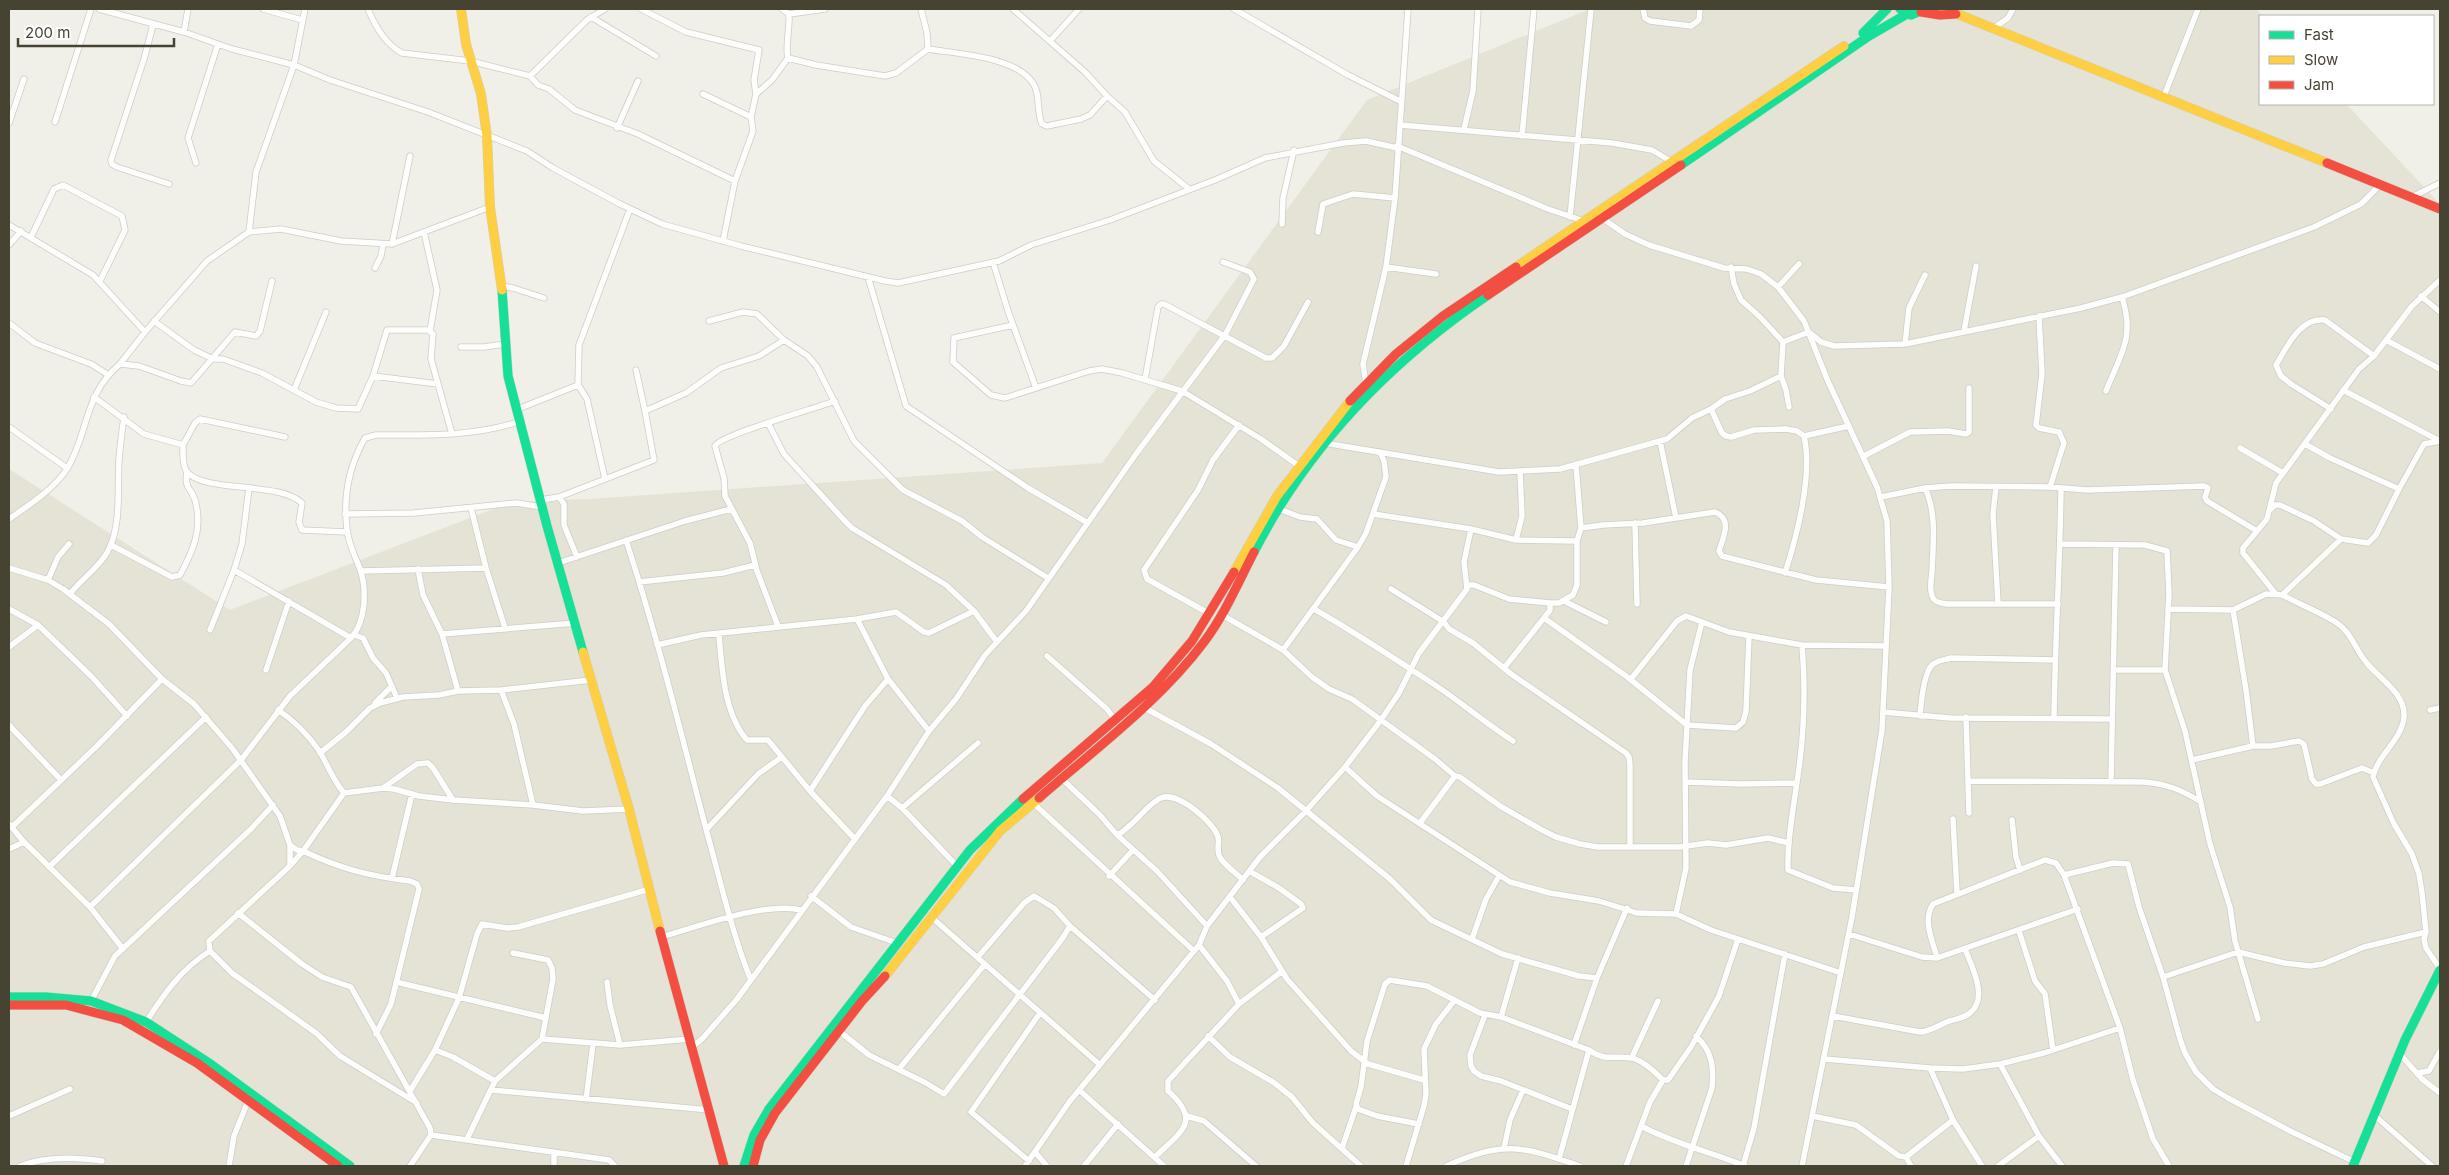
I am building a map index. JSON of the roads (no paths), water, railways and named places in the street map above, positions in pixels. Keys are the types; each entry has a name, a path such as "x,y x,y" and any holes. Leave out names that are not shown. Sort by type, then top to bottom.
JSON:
{"main road":[{"path":"461,9 470,61 482,94 487,136 490,207 502,286 508,376 541,503 629,810 661,937 724,1166"},
{"path":"744,1166 754,1135 764,1117 957,866 1001,818 1153,687 1192,641 1210,614 1272,504 1321,436 1366,384 1396,354 1443,316 1864,32 1887,9"},
{"path":"1945,9 2440,209"},
{"path":"753,1166 760,1140 768,1123 862,1001 895,964 930,916 1000,831 1143,707 1173,679 1204,642 1222,615 1256,548 1324,442 1364,397 1405,357 1441,327 1809,80 1903,11 1923,10 1940,15 1959,14"},
{"path":"2354,1164 2399,1053 2440,970"},
{"path":"9,997 46,996 91,1001 146,1022 209,1062 350,1166"},
{"path":"9,1005 66,1005 123,1020 189,1058 338,1166"}],"street":[{"path":"55,122 91,9"},
{"path":"100,9 294,65 330,80 428,112 527,151 553,168 662,224 898,283 993,262 1058,235 1110,220 1189,190 1265,158 1294,150 1366,142 1397,148 1570,217 1584,220"},
{"path":"184,32 188,9"},
{"path":"263,9 302,20"},
{"path":"249,232 256,172 294,65 305,9"},
{"path":"368,9 386,40 394,49 402,53 470,61 530,76 538,86 549,89 574,110 617,128 638,134 735,182"},
{"path":"530,76 590,17 605,9"},
{"path":"641,9 686,32 759,50 754,80 756,94 751,117 753,131 735,182 724,241"},
{"path":"782,9 789,14 825,9"},
{"path":"921,9 927,33 928,49"},
{"path":"1013,9 1085,72 1125,112 1154,161 1189,190"},
{"path":"1050,41 1079,9"},
{"path":"1234,9 1348,74 1400,101"},
{"path":"1366,384 1363,364 1386,267 1395,198 1400,101 1408,9"},
{"path":"1464,129 1473,91 1478,9"},
{"path":"1522,136 1534,9"},
{"path":"1570,217 1576,141 1586,73 1591,9"},
{"path":"1643,9 1645,18 1650,21 1691,26 1699,20 1700,9"},
{"path":"1994,28 2008,18 2013,9"},
{"path":"2164,96 2198,9"},
{"path":"788,58 786,52 790,30 789,14"},
{"path":"590,17 656,56"},
{"path":"153,24 144,59 111,160 112,164 117,167 169,184"},
{"path":"196,163 188,138 218,44"},
{"path":"788,58 816,65 885,76 896,73 928,49 1000,62 1023,72 1036,88 1039,118 1042,124 1047,126 1090,115 1107,96"},
{"path":"756,94 772,80 788,58"},
{"path":"9,123 24,79"},
{"path":"617,128 638,81"},
{"path":"703,94 751,117"},
{"path":"1400,125 1612,143 1652,150 1672,162"},
{"path":"1282,224 1283,198 1294,150"},
{"path":"392,244 399,200 410,156"},
{"path":"2412,197 2440,183"},
{"path":"1809,332 1822,342 1834,346 1905,344 2082,308 2122,296 2314,227 2361,204 2381,184"},
{"path":"31,237 54,189 58,186 64,185 108,207 122,216 125,230 100,281"},
{"path":"1318,232 1324,204 1353,194 1395,198"},
{"path":"9,520 50,487 67,468 94,397 108,374 120,364 145,332 208,261 249,232 282,230 334,240 392,244 490,207"},
{"path":"605,479 587,399 578,385 579,345 581,335 602,286 630,209"},
{"path":"1602,218 1625,234 1650,245 1703,263 1761,274 1778,287 1804,320 1827,380 1864,456 1880,497 1888,537 1889,587 1883,712 1849,934 1802,1166"},
{"path":"9,225 100,281 145,332"},
{"path":"9,245 21,231"},
{"path":"424,232 437,290 430,331 433,334 431,359 452,434"},
{"path":"375,268 381,256 383,244"},
{"path":"993,262 1036,388"},
{"path":"542,1039 620,1045 691,1043 702,1040 737,999 750,978 887,796 929,731 956,699 985,655 1026,611 1224,335 1254,279 1250,272 1223,262"},
{"path":"1778,287 1799,264"},
{"path":"1964,331 1976,266"},
{"path":"1386,267 1436,274"},
{"path":"1731,267 1734,284 1741,300 1760,316 1783,342 1781,376 1789,407"},
{"path":"1905,344 1909,308 1925,275"},
{"path":"868,277 906,406 1028,488 1088,523"},
{"path":"120,364 139,366 188,384 196,379 235,332 256,336 260,331 272,280"},
{"path":"2275,593 2243,553 2243,548 2267,519 2271,509 2274,490 2283,473 2343,390 2359,369 2374,356 2421,296 2440,280"},
{"path":"502,286 544,298"},
{"path":"2106,391 2127,341 2127,313 2122,296"},
{"path":"2421,296 2440,312"},
{"path":"1146,380 1158,307 1161,304 1266,358 1272,358 1284,346 1308,302"},
{"path":"294,390 326,312"},
{"path":"709,322 731,314 752,312 763,318 784,340 808,356 817,367 854,440 903,490 962,521 988,541 1048,578"},
{"path":"2039,316 2042,374 2036,425 2038,428 2059,432 2064,443 2050,487"},
{"path":"2331,409 2281,376 2276,365 2301,327 2317,319 2325,320 2374,356"},
{"path":"154,322 194,350 213,359 223,359 262,373 316,402 355,411 358,409 374,376 387,330 430,331"},
{"path":"9,323 35,343 91,364 108,374"},
{"path":"1013,325 954,338 953,362 996,398 1004,398 1079,373 1102,370 1182,391 1239,425 1299,466"},
{"path":"1783,342 1809,332"},
{"path":"645,411 686,393 722,368 759,356 784,340"},
{"path":"2386,340 2440,369"},
{"path":"461,346 484,347 505,344"},
{"path":"345,514 414,513 516,503 541,503 654,460 636,370"},
{"path":"374,376 438,384"},
{"path":"1324,442 1499,472 1560,469 1667,439 1692,418 1711,410 1725,399 1750,391 1781,376"},
{"path":"518,409 578,385"},
{"path":"1864,456 1910,432 1948,431 1966,434 1969,432 1969,388"},
{"path":"2343,390 2394,419 2440,441"},
{"path":"94,397 124,417 144,434 183,445"},
{"path":"778,626 755,565 750,543 725,496 724,480 715,448 716,443 736,433 835,402"},
{"path":"1711,410 1722,433 1726,436 1731,437 1754,430 1786,429 1797,431 1804,436 1806,450 1800,522 1785,573"},
{"path":"70,594 96,566 111,545 117,520 119,457 124,417"},
{"path":"111,545 172,577 180,575 194,549 198,515 194,498 185,484 187,472 183,445 195,423 200,419 285,437"},
{"path":"90,907 241,760 278,710 298,687 352,636 362,616 361,571 347,532 345,514 346,490 350,473 365,438 376,435 452,434 495,430 521,421"},
{"path":"768,423 784,454 852,528 946,585 974,611 997,642"},
{"path":"1210,614 1147,579 1144,570 1198,490 1213,460 1239,425"},
{"path":"1804,436 1849,426"},
{"path":"9,427 67,468"},
{"path":"1660,441 1676,518"},
{"path":"2271,509 2275,505 2280,505 2314,521 2341,539 2363,544 2372,541 2398,489 2424,444 2440,441"},
{"path":"2305,444 2330,458 2398,489"},
{"path":"2240,448 2283,473"},
{"path":"1283,650 1358,547 1373,514 1386,477 1384,461 1380,452"},
{"path":"1468,585 1474,585 1509,598 1550,603 1564,601 1573,594 1577,585 1577,541 1581,528 1576,465"},
{"path":"187,472 204,480 266,489 298,499 303,507 299,522 302,530 347,532"},
{"path":"1516,540 1522,516 1520,472"},
{"path":"1880,497 1925,488 2050,487 2087,490 2206,486 2207,501 2257,531"},
{"path":"1996,487 1994,514 1998,604"},
{"path":"210,630 234,570 242,544 249,488"},
{"path":"1925,488 1930,500 1933,532 1931,584 1933,598 1936,602 1946,604 2058,604"},
{"path":"2054,718 2061,544 2060,488"},
{"path":"559,496 564,504 564,525 577,557"},
{"path":"471,508 486,568 505,628"},
{"path":"558,563 626,540 731,509"},
{"path":"1280,509 1300,517 1317,519 1327,527 1336,540 1358,547"},
{"path":"1581,528 1715,512 1720,514 1726,526 1718,551 1722,556 1785,573 1830,582 1889,587"},
{"path":"1373,514 1471,529 1516,540 1577,541"},
{"path":"1635,523 1637,604"},
{"path":"1468,585 1465,578 1464,562 1471,529"},
{"path":"2282,595 2341,539"},
{"path":"626,540 657,646 730,918 750,978"},
{"path":"48,580 58,557 69,544"},
{"path":"2061,544 2145,545 2167,551 2169,578 2165,670 2192,760 2210,844 2230,907 2238,952 2258,1018"},
{"path":"2111,780 2116,545"},
{"path":"639,582 723,573 755,565"},
{"path":"9,568 48,580 70,594 109,624 162,680 194,704 241,760 280,816 290,845 290,866"},
{"path":"361,571 486,568"},
{"path":"418,569 424,595 442,634 458,691"},
{"path":"234,570 352,636 363,638 373,658 386,673 397,698"},
{"path":"1040,1013 971,1112 1027,1163 1070,1100 1199,945 1207,926 1249,871 1305,812 1381,720 1419,653 1444,622 1468,585"},
{"path":"1391,589 1444,622 1448,629 1473,643 1504,668 1629,757 1630,847"},
{"path":"2168,609 2233,610 2266,594 2275,593 2282,595 2336,622 2344,628 2367,664 2382,677 2403,706 2402,726 2374,773 2375,782 2394,824 2412,854 2419,874 2426,932 2424,940 2426,948 2440,970"},
{"path":"266,670 289,601"},
{"path":"1564,601 1606,622"},
{"path":"1504,668 1550,610 1550,603"},
{"path":"9,609 38,625 92,677 127,716"},
{"path":"1314,609 1357,634 1439,688 1480,720 1513,741"},
{"path":"2233,610 2253,746"},
{"path":"657,646 701,635 719,635 778,626 857,619 898,612 927,633 974,611"},
{"path":"1222,615 1283,650 1318,681 1329,689 1352,699 1435,759 1454,776 1460,777 1500,806 1556,837 1598,847 1680,847 1686,844 1726,845 1768,838 1790,843"},
{"path":"1631,679 1677,621 1686,616 1729,632 1802,645 1886,646"},
{"path":"1544,618 1631,679 1687,725 1736,728 1743,722 1746,711 1749,636"},
{"path":"857,619 888,679 929,731"},
{"path":"1676,914 1686,868 1687,725 1690,670 1702,622"},
{"path":"442,634 576,623"},
{"path":"9,647 38,625"},
{"path":"719,635 722,667 738,729 747,740 753,742 766,738 810,792 854,838"},
{"path":"1802,645 1804,668 1803,736 1790,843 1789,872 1833,888 1856,890"},
{"path":"1047,656 1107,709 1115,720"},
{"path":"1920,716 1922,696 1929,668 1938,661 1951,658 2055,660"},
{"path":"2114,670 2165,670"},
{"path":"810,792 865,706 888,679"},
{"path":"123,949 90,907 24,842 10,825 61,780 162,680"},
{"path":"370,708 397,698 439,695 458,691 501,690 591,680"},
{"path":"320,753 346,732 392,686"},
{"path":"501,690 514,724 533,805"},
{"path":"1143,707 1247,766 1390,879 1412,900 1424,916 1502,954 1578,976 1597,978"},
{"path":"2430,710 2440,708"},
{"path":"278,710 295,722 320,753 330,775 344,793"},
{"path":"1883,712 1920,716 2111,718"},
{"path":"49,867 206,717"},
{"path":"1966,717 1969,813"},
{"path":"9,725 61,780"},
{"path":"2192,760 2253,746 2302,742 2312,778 2316,784 2362,768 2374,773"},
{"path":"902,808 978,743"},
{"path":"707,829 758,774 782,757"},
{"path":"383,788 417,764 428,762 453,800"},
{"path":"1344,767 1377,796 1420,823 1433,834 1499,876 1524,887 1627,908 1637,913 1676,914 1711,930 1841,973"},
{"path":"1420,823 1454,776"},
{"path":"1061,778 1133,850 1157,871 1207,926"},
{"path":"1968,781 2111,780 2172,786 2184,790 2202,802"},
{"path":"1686,782 1797,783"},
{"path":"417,1103 340,1056 316,1033 238,978 210,951 209,940 304,851 344,793 383,788 453,800 533,805 583,811 629,810"},
{"path":"392,878 412,794"},
{"path":"887,796 902,808 957,866"},
{"path":"1118,835 1161,798 1171,796 1183,800 1218,835 1217,846 1220,858 1243,880"},
{"path":"1033,804 1109,876 1194,951"},
{"path":"91,1001 110,965 123,949 251,829 273,805"},
{"path":"1953,819 1957,893"},
{"path":"2012,820 2016,857 2020,870"},
{"path":"9,849 24,842"},
{"path":"290,845 297,850 304,851 345,869 360,874 392,878 417,884 420,889 392,1004 376,1034"},
{"path":"1109,876 1133,850"},
{"path":"1938,958 1928,926 1928,912 1933,904 2045,860 2056,862 2064,874 2078,909 2082,927 2120,1028 2133,1080 2153,1139 2169,1166"},
{"path":"2064,874 2114,863 2128,864 2139,906 2163,977 2185,1053 2205,1081 2243,1106 2354,1164"},
{"path":"1249,871 1280,888 1301,904 1302,908 1261,937"},
{"path":"1472,939 1486,900 1499,876"},
{"path":"410,1091 435,1050 459,998 477,934 482,924 507,928 518,927 650,889"},
{"path":"811,896 851,928 897,943"},
{"path":"978,957 1024,903 1034,896 1054,908 1070,926 1155,1000"},
{"path":"1230,897 1261,937 1281,972 1325,1020 1344,1044 1363,1062 1424,1080"},
{"path":"661,937 730,918 780,908 801,910"},
{"path":"1574,1046 1597,978 1627,908"},
{"path":"1849,934 1922,957 1938,958 1966,950 2078,909"},
{"path":"238,913 302,964 322,977 352,986 376,1034 430,1128 431,1135 410,1166"},
{"path":"930,916 1099,1064"},
{"path":"839,1031 869,1055 944,1094 1070,926"},
{"path":"2019,931 2035,981 2045,994 2053,1050"},
{"path":"2163,977 2238,952 2284,963 2310,966 2323,964 2390,939 2426,932"},
{"path":"1626,1166 1650,1102 1664,1080 1668,1080 1675,1071 1718,996 1738,939"},
{"path":"1199,945 1227,981 1239,1004"},
{"path":"1833,1016 1927,1032 1966,1016 1975,1007 1978,990 1977,980 1966,950"},
{"path":"146,1022 172,983 194,961 210,951"},
{"path":"467,1139 495,1081 542,1039 550,999 552,968 548,960 513,953"},
{"path":"1642,1127 1666,1139 1694,1146 1744,1166 1754,1128 1785,954"},
{"path":"1500,1017 1518,958"},
{"path":"899,1069 985,964"},
{"path":"1155,1157 1180,1132 1187,1116 1184,1107 1168,1091 1167,1086 1208,1036 1239,1004 1281,972"},
{"path":"1342,1148 1356,1107 1363,1062 1374,1018 1385,984 1390,980 1427,986 1485,1015 1500,1017 1589,1050 1598,1056 1612,1059 1632,1058 1664,1080"},
{"path":"396,982 546,1018"},
{"path":"607,982 610,1005 620,1045"},
{"path":"1415,1166 1407,1165 1426,1094 1424,1049 1436,1024 1454,1001"},
{"path":"1632,1058 1658,1001"},
{"path":"1485,1015 1470,1055 1470,1066 1481,1076 1572,1109"},
{"path":"1824,1060 1963,1069 2000,1064 2053,1050 2120,1028"},
{"path":"1208,1036 1230,1057 1273,1082 1292,1097 1314,1123 1361,1166"},
{"path":"1686,1166 1694,1146 1713,1075 1709,1050 1696,1036"},
{"path":"586,1100 593,1044"},
{"path":"435,1050 472,1067 495,1081"},
{"path":"1559,1159 1589,1050"},
{"path":"2417,1073 2429,1071 2440,1051"},
{"path":"2399,1053 2417,1073 2440,1093"},
{"path":"2000,1064 2039,1136 2062,1166"},
{"path":"1930,1068 1953,1120 1982,1166"},
{"path":"9,1116 70,1089"},
{"path":"491,1090 710,1110"},
{"path":"1079,1090 1164,1166"},
{"path":"1504,1148 1510,1120 1523,1090"},
{"path":"229,1166 234,1136 248,1102"},
{"path":"1356,1107 1377,1116 1419,1124"},
{"path":"2374,1115 2432,1166"},
{"path":"1187,1116 1204,1121 1256,1166"},
{"path":"1812,1116 1856,1125 1899,1156 1906,1157 1953,1120"},
{"path":"1084,1166 1118,1124"},
{"path":"431,1135 609,1160 615,1166"},
{"path":"1998,1166 2039,1136"},
{"path":"1446,1166 1470,1155 1504,1148 1524,1150 1580,1166"},
{"path":"554,1152 554,1166"},
{"path":"1035,1152 1047,1166"},
{"path":"1906,1157 1910,1166"},
{"path":"20,1166 51,1159 68,1158 102,1161"}]}
